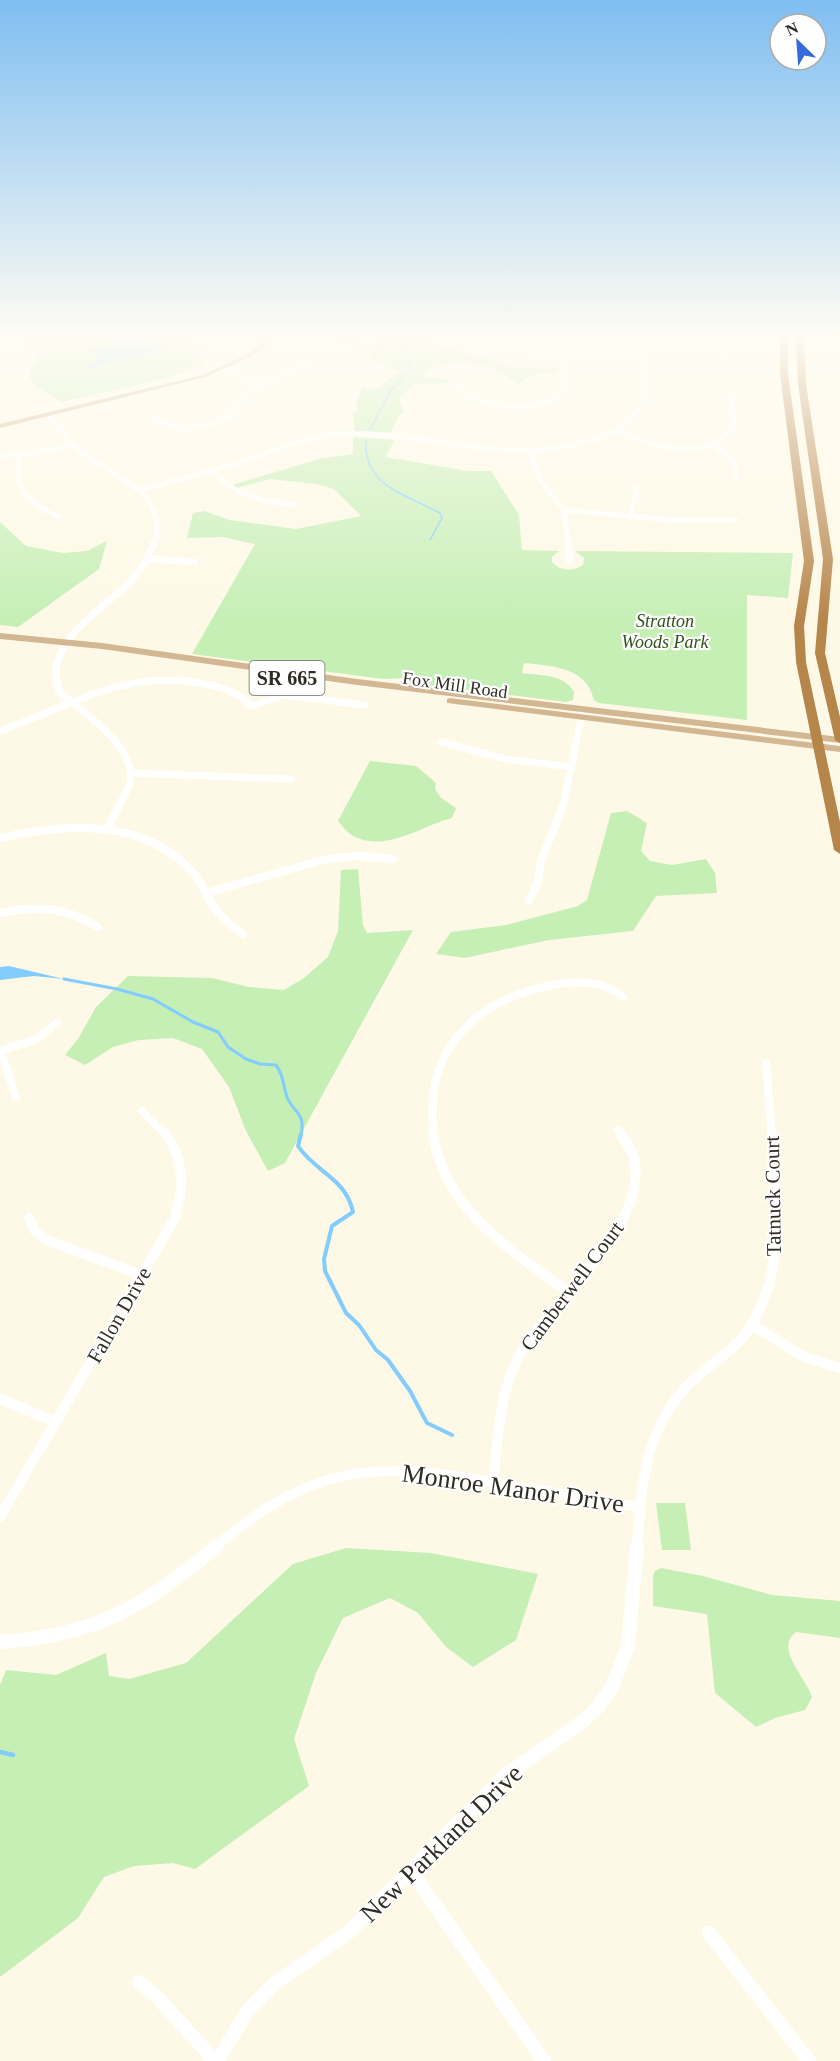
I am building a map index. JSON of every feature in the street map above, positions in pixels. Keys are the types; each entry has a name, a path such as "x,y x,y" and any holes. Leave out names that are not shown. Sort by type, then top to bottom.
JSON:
{"highway":[{"path":"792,430 809,561 799,626 801,662 840,850"},
{"path":"809,430 828,559 820,653 840,740"}],"main road":[{"name":"Fox Mill Road","path":"0,636 67,644 93,652 583,713 817,741 840,740"},
{"name":"Fox Mill Road","path":"817,741 840,749"}],"street":[{"path":"61,430 73,445 140,490 150,505 155,522 155,540 148,559 127,586 88,620 67,644 58,660 54,676 59,692 68,702 118,742 128,759 131,773 126,795 107,830"},
{"path":"140,490 211,470 298,441 344,434 384,435 483,451 530,452 582,444 615,431 644,442 666,447 692,448 712,444 726,438 732,430"},
{"path":"712,444 734,461 738,468 736,476"},
{"path":"0,455 73,445"},
{"path":"530,452 541,482 564,510 570,561"},
{"path":"20,454 17,477 21,490 31,501 58,517"},
{"path":"211,470 230,489 246,498 295,505"},
{"path":"630,516 638,488"},
{"path":"564,510 670,520 736,520"},
{"path":"148,559 194,562"},
{"path":"0,731 68,702 119,684 150,680 184,680 215,685 242,695 251,706 285,695 364,705"},
{"path":"529,901 538,882 541,861 559,819 583,713"},
{"path":"441,742 479,755 503,760 572,767"},
{"path":"131,773 291,779"},
{"path":"0,838 50,828 84,827 133,835 168,850 190,869 224,920 243,934"},
{"path":"206,893 323,860 357,856 393,859"},
{"path":"0,913 32,906 62,909 81,915 98,927"},
{"path":"568,1292 487,1230 462,1204 448,1182 433,1144 430,1106 432,1091 441,1063 457,1037 485,1010 507,998 530,990 567,983 602,984 623,997"},
{"path":"16,1097 1,1051 37,1039 57,1023"},
{"name":"Tatnuck Court","path":"751,1324 770,1285 776,1248 773,1144 766,1063"},
{"name":"Fallon Drive","path":"0,1517 175,1218 183,1180 179,1157 170,1137 158,1123 142,1111"},
{"name":"Camberwell Court","path":"493,1483 503,1405 520,1355 536,1329 614,1237 631,1198 635,1156 629,1142 618,1130"},
{"path":"29,1218 35,1231 46,1240 142,1275"},
{"path":"751,1324 807,1360 840,1368"},
{"name":"New Parkland Drive","path":"216,2061 247,2012 274,1984 348,1932 506,1775 582,1722 599,1706 622,1667 628,1646 644,1468 648,1453 668,1411 687,1386 743,1337 751,1324"},
{"path":"0,1399 56,1422"},
{"name":"Monroe Manor Drive","path":"0,1642 34,1641 69,1634 105,1622 155,1594 282,1498 317,1483 365,1471 403,1469 640,1507"},
{"path":"411,1871 544,2061"},
{"path":"709,1933 809,2061"},
{"path":"139,1982 158,1998 216,2061"}],"green space":[{"path":"355,430 391,430 390,433"},
{"name":"Stratton Woods Park","path":"353,437 395,440 385,457 468,471 491,471 519,515 522,550 559,551 552,557 552,562 563,569 571,570 583,565 584,558 575,551 793,553 788,598 747,595 747,720 599,703 594,700 584,681 576,675 567,670 546,665 524,663 522,673 564,681 574,692 573,700 566,702 405,682 405,678 383,679 192,654 255,544 222,537 187,538 193,513 204,511 230,520 296,529 361,516 334,489 316,484 270,479 236,488 232,485 319,459 353,454"},
{"path":"0,522 26,546 63,553 87,551 107,541 99,569 18,627 0,625"},
{"path":"370,761 416,766 436,783 435,789 441,798 456,808 452,818 392,840 367,841 353,836 338,821"},
{"path":"627,811 647,823 641,851 650,861 672,865 706,859 715,873 717,893 656,896 633,931 549,940 465,958 436,954 451,932 506,925 578,906 587,900 611,813"},
{"path":"358,869 363,925 367,933 413,930 285,1163 268,1171 246,1131 229,1087 202,1049 173,1038 139,1040 113,1047 85,1065 65,1055 78,1039 96,1007 128,976 212,978 249,987 284,990 304,978 328,957 338,931 341,870"},
{"path":"656,1503 685,1503 691,1550 662,1550"},
{"path":"346,1548 431,1553 538,1574 516,1640 473,1667 446,1647 418,1613 390,1598 343,1618 316,1673 294,1739 309,1786 195,1869 173,1863 134,1866 104,1877 78,1918 0,1977 0,1685 6,1670 56,1675 106,1653 109,1676 129,1679 186,1663 293,1564"},
{"path":"661,1568 703,1576 772,1595 840,1601 840,1638 796,1632 790,1639 788,1647 790,1655 812,1697 805,1710 775,1718 756,1727 715,1693 707,1614 653,1606 653,1577 655,1571"}],"water":[{"path":"9,966 64,979 34,976 0,980 0,967"}],"waterway":[{"path":"366,441 367,456 379,479 401,494 440,513 442,518 430,540"},
{"path":"64,979 117,989 153,999 193,1022 218,1032 228,1047 246,1059 260,1064 276,1065 287,1097 301,1118 301,1136"},
{"path":"301,1134 298,1146 344,1191 353,1212 332,1226 324,1259 325,1271 346,1313 359,1325 376,1350 388,1360 410,1391 427,1423 452,1435"},
{"path":"0,1752 13,1755"}]}
